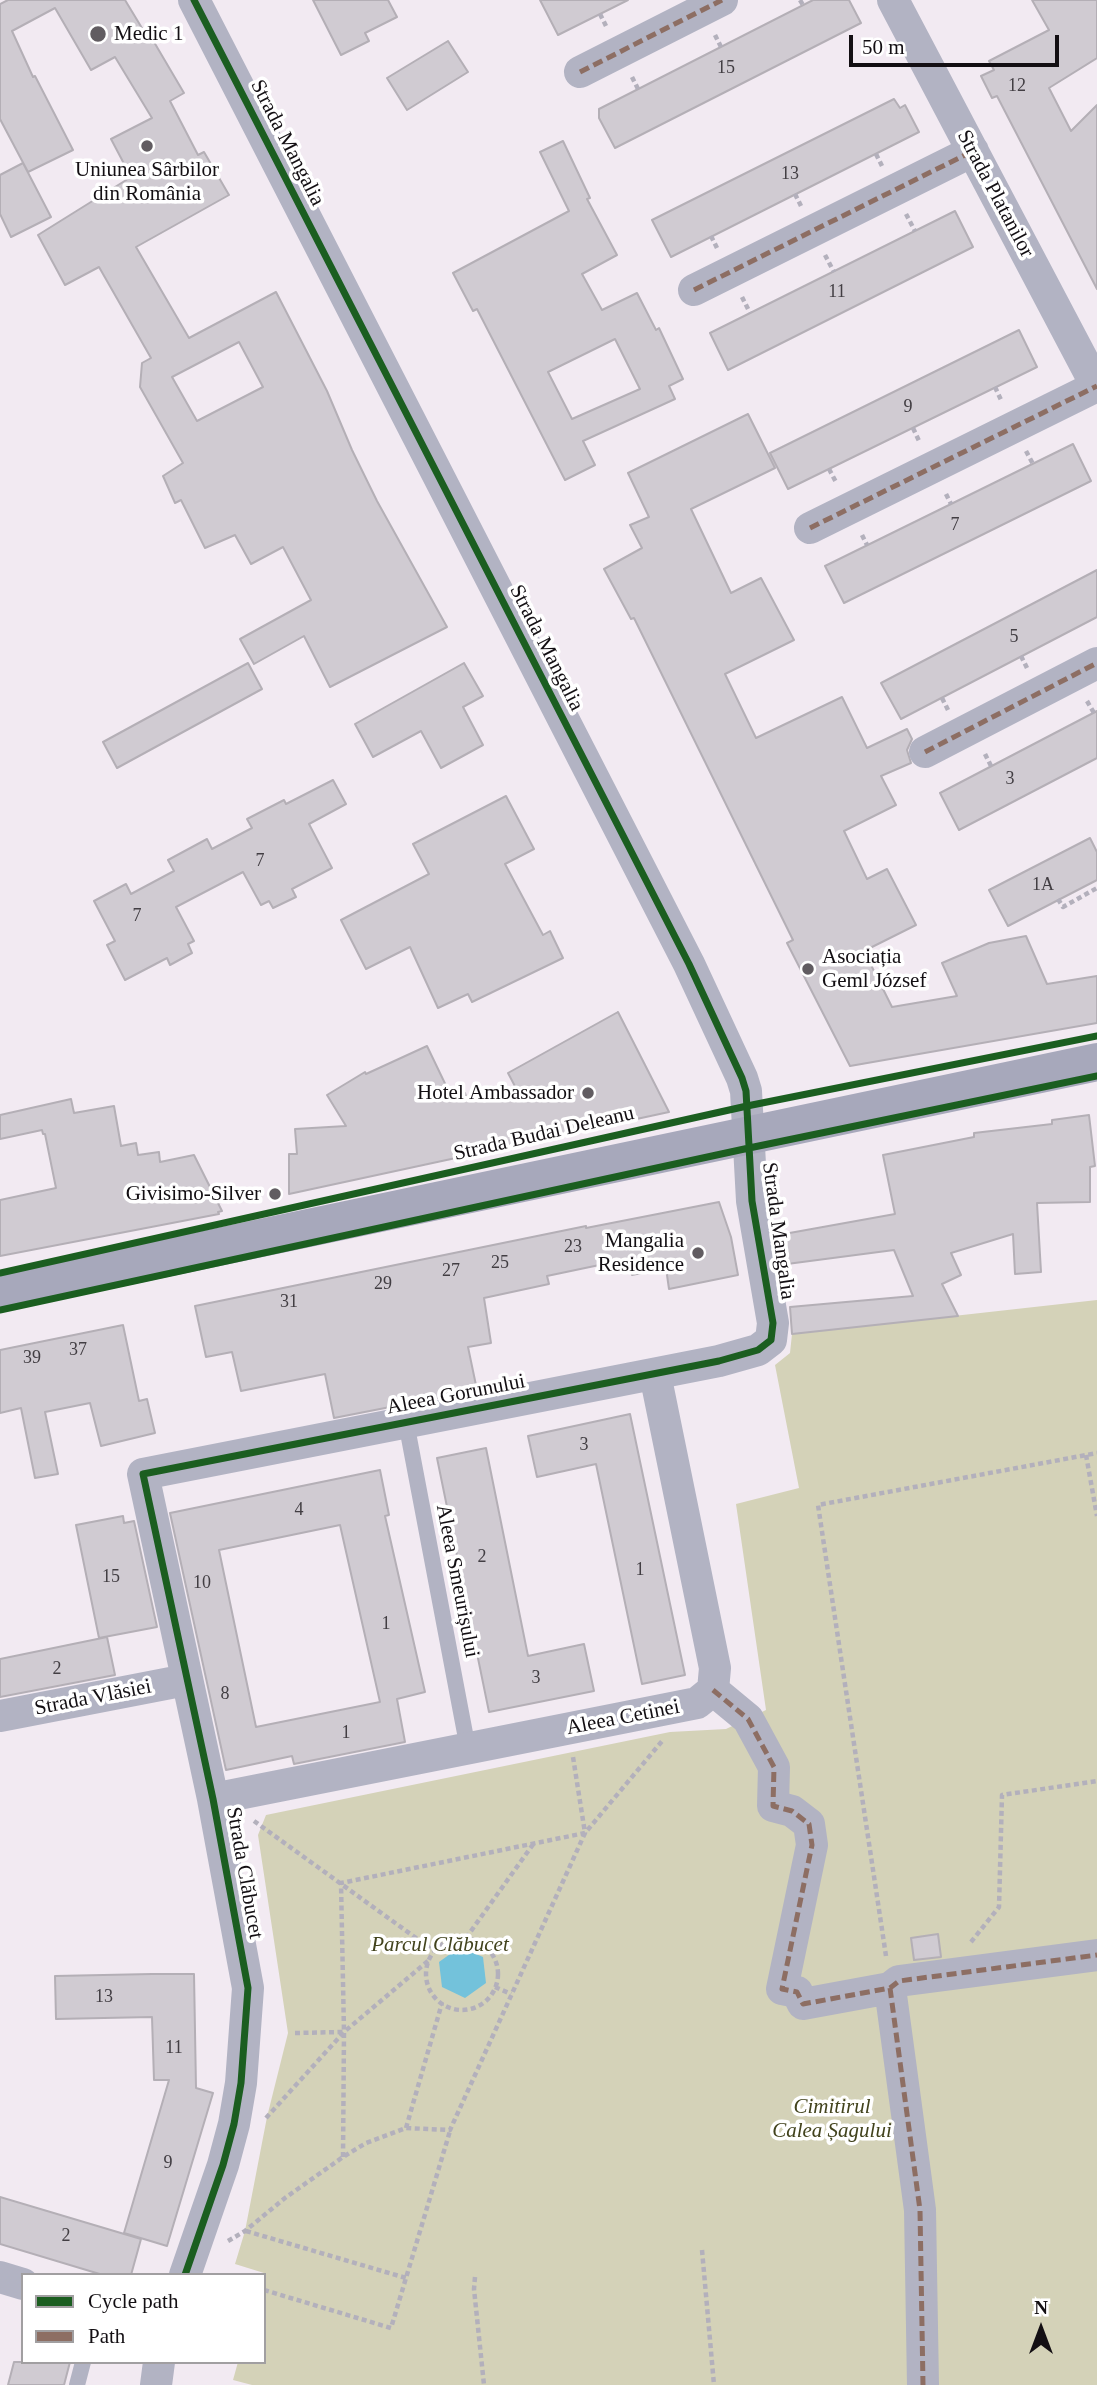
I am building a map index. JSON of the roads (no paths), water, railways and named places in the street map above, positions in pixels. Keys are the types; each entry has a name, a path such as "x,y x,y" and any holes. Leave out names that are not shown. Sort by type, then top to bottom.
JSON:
{"main road":[{"name":"Strada Budai Deleanu","path":"0,1293 1097,1062"}],"street":[{"name":"Strada Mangalia","path":"194,0 689,964 742,1079 746,1091 752,1201 773,1323 771,1340"},
{"path":"580,72 722,0"},
{"name":"Strada Platanilor","path":"893,0 1097,387"},
{"path":"694,290 973,151"},
{"path":"810,528 1097,387"},
{"path":"925,752 1097,663"},
{"name":"Aleea Gorunului","path":"143,1474 719,1362 758,1350 771,1340"},
{"path":"655,1374 715,1668 705,1697 748,1718 774,1767 773,1806 792,1811 809,1824 812,1846 782,1989 797,1992 803,2004 890,1988 899,1981 1097,1955"},
{"name":"Strada Clăbucet","path":"143,1474 213,1799 248,1988 241,2083 234,2124 223,2165 186,2271"},
{"name":"Strada Vlăsiei","path":"0,1716 186,1680"},
{"name":"Aleea Cetinei","path":"213,1799 705,1697"},
{"path":"890,1988 920,2210 923,2385"},
{"path":"0,2277 21,2283"},
{"path":"156,2385 159,2364"}],"lane":[{"name":"Aleea Smeurișului","path":"406,1422 468,1748"},
{"path":"77,2385 82,2364"}],"water":[{"path":"460,1947 483,1957 486,1983 465,1998 442,1987 439,1962"}],"place":[{"name":"Medic 1","path":"98,34"},
{"name":"Uniunea Sârbilor din România","path":"147,146"},
{"name":"Asociația Geml József","path":"808,969"},
{"name":"Hotel Ambassador","path":"588,1093"},
{"name":"Givisimo-Silver","path":"275,1194"},
{"name":"Mangalia Residence","path":"698,1253"}],"park label":[{"name":"Parcul Clăbucet","path":"440,1945"},
{"name":"Cimitirul Calea Șagului","path":"832,2119"}]}
